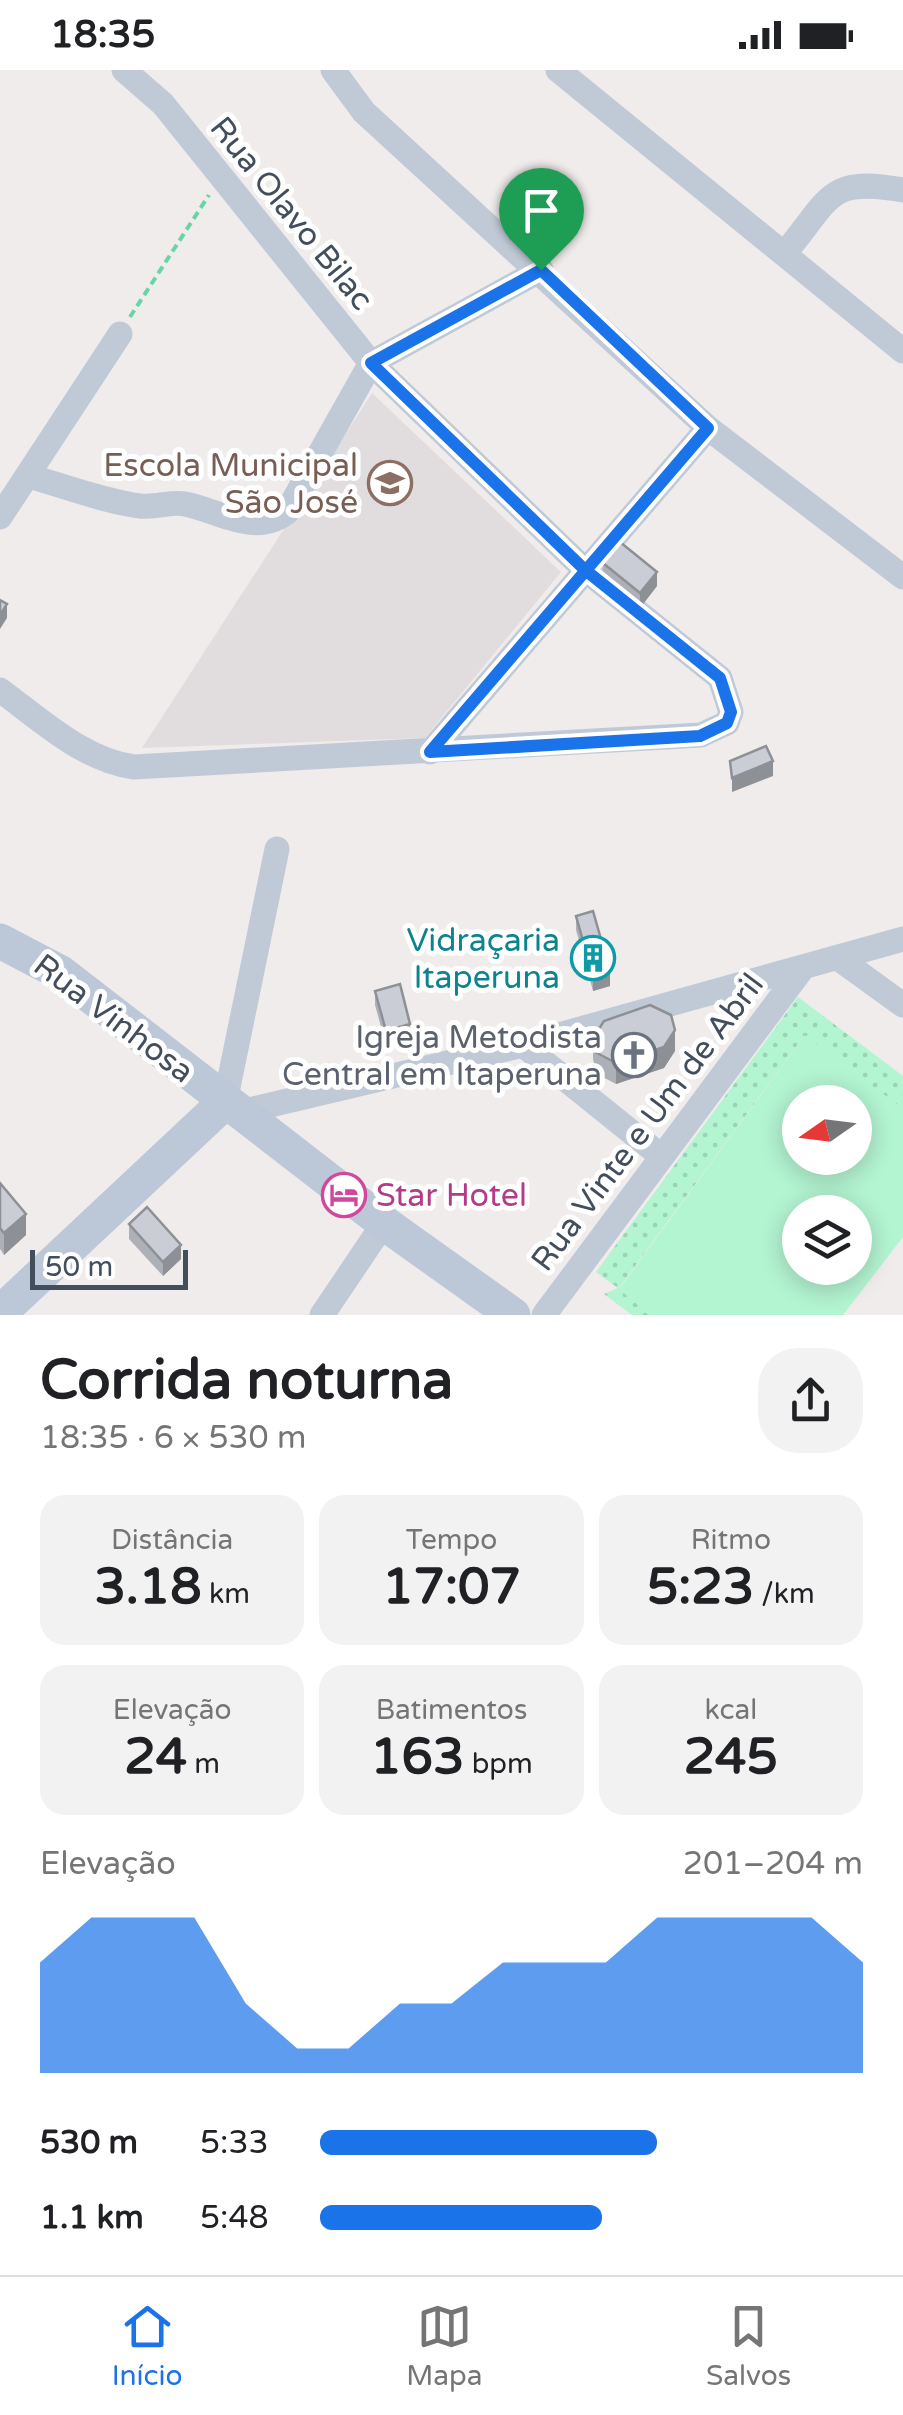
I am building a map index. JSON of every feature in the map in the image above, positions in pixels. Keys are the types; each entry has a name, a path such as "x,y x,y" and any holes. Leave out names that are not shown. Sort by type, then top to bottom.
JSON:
{"main road":[{"name":"Rua Vinhosa","path":"0,941 61,973 384,1223 513,1315"},
{"path":"0,1313 233,1107"}],"street":[{"name":"Rua Olavo Bilac","path":"124,70 164,104 371,363 584,569 720,678 731,712 727,723 700,736 430,752"},
{"path":"334,70 364,112 541,270 708,428 903,577"},
{"path":"558,70 903,351"},
{"path":"784,254 840,187 858,183 903,190"},
{"path":"28,476 136,506 160,508 180,502 261,526 287,512 371,363 541,270"},
{"path":"0,517 120,334"},
{"path":"0,690 88,753 112,764 134,767 430,752 708,428"},
{"path":"278,848 233,1107 523,1045 903,939"},
{"path":"838,958 903,1004"},
{"name":"Rua Vinte e Um de Abril","path":"544,1315 802,969"},
{"path":"523,1045 661,1156"},
{"path":"322,1315 384,1223"}],"path":[{"path":"120,334 220,178"}],"shaded area":[{"name":"Escola Municipal São José","path":"372,393 561,572 425,738 142,748"}],"green space":[{"path":"798,997 903,1076 903,1109 804,1036 619,1288 650,1315 632,1315 604,1294 618,1288 596,1272"},
{"path":"805,1035 871,1085 782,1085 782,1175 872,1175 872,1086 903,1109 903,1237 872,1277 872,1195 782,1195 782,1285 866,1285 843,1315 650,1315 619,1289"}],"building":[{"path":"620,542 657,572 640,593 603,563"},
{"path":"766,746 773,761 732,778 730,761"},
{"name":"Vidraçaria Itaperuna","path":"593,911 610,971 593,976 576,916"},
{"path":"400,984 410,1024 386,1031 375,991"},
{"path":"650,1005 671,1015 675,1030 664,1047 616,1063 597,1053 593,1038 604,1021"},
{"path":"0,1183 26,1214 4,1233 0,1228"},
{"path":"147,1207 181,1245 163,1262 129,1224"}],"place":[{"name":"Escola Municipal São José","path":"390,483"},
{"name":"Vidraçaria Itaperuna","path":"593,958"},
{"name":"Igreja Metodista Central em Itaperuna","path":"634,1055"},
{"name":"Star Hotel","path":"344,1195"}],"route":[{"path":"541,270 371,363 584,569 720,678 731,712 727,723 700,736 430,752 584,569 708,428 541,270"}]}
